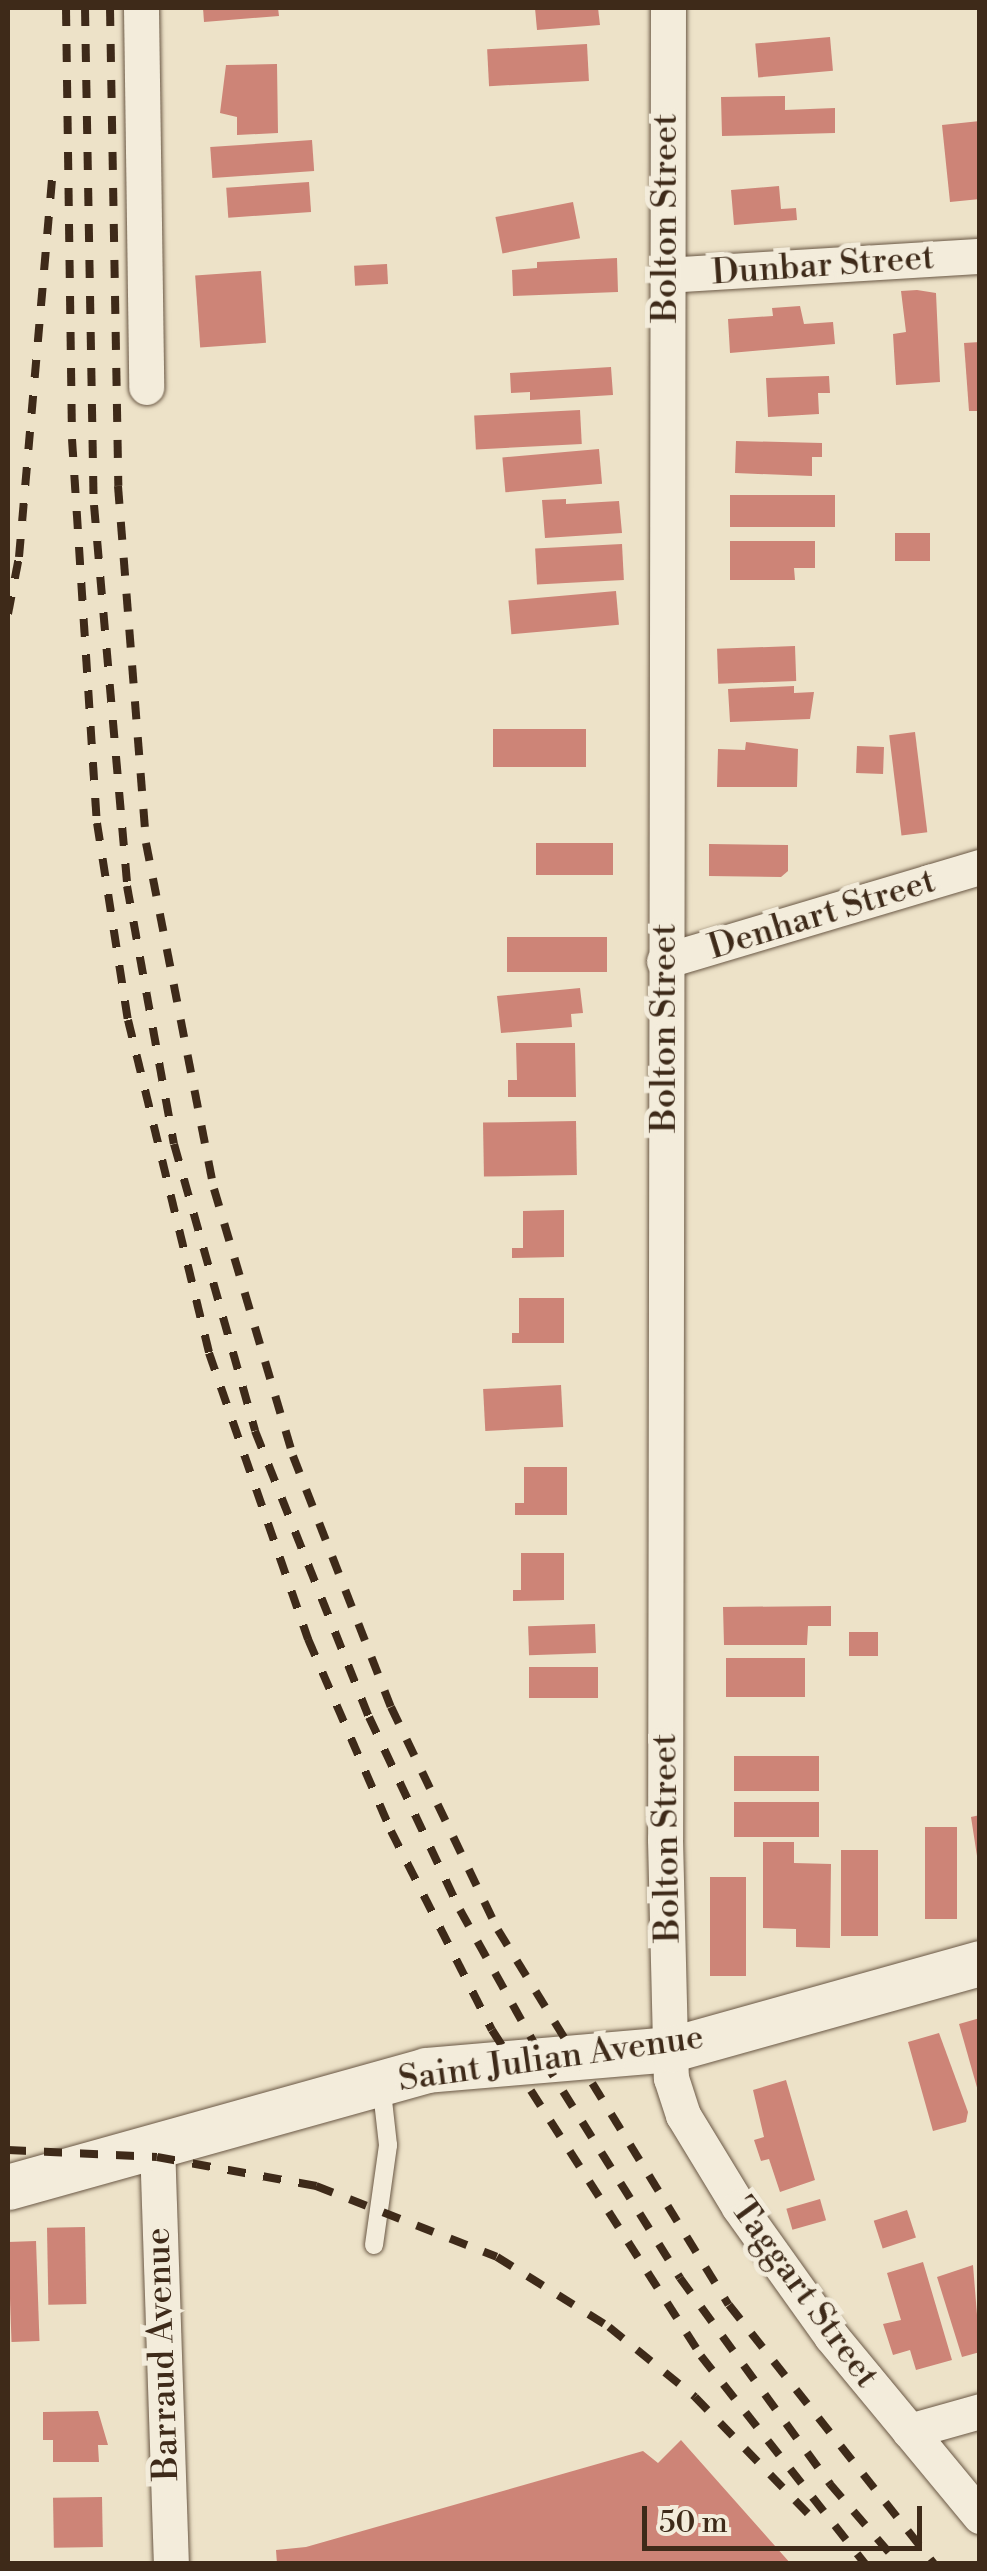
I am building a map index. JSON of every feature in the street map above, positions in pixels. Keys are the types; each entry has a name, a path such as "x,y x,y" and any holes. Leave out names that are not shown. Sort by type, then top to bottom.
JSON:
{"street":[{"path":"141,8 146,387"},
{"name":"Bolton Street","path":"668,8 665,1839 672,2049"},
{"name":"Dunbar Street","path":"666,275 980,256"},
{"name":"Denhart Street","path":"664,962 980,868"},
{"name":"Saint Julian Avenue","path":"8,2187 380,2082 510,2059 576,2062 672,2049 980,1963"},
{"name":"Taggart Street","path":"672,2049 671,2078 684,2116 739,2207 908,2431 980,2516"},
{"name":"Barraud Avenue","path":"157,2144 170,2564"},
{"path":"908,2431 980,2411"}],"lane":[{"path":"374,2246 388,2145 380,2082"}],"building":[{"path":"203,8 278,8 279,16 204,22"},
{"path":"535,8 598,8 600,25 537,30"},
{"path":"830,37 833,71 758,77 755,44"},
{"path":"587,44 589,81 489,86 487,49"},
{"path":"277,64 278,133 237,135 237,117 220,113 226,65"},
{"path":"785,96 785,110 835,108 835,133 722,136 721,97"},
{"path":"980,121 980,199 950,202 942,125"},
{"path":"312,140 314,171 212,178 210,147"},
{"path":"309,182 311,212 228,218 226,188"},
{"path":"779,186 781,209 796,208 797,220 734,225 731,190"},
{"path":"573,202 580,238 503,253 495,217"},
{"path":"617,258 618,292 513,296 512,270 537,268 537,262"},
{"path":"387,264 388,284 355,286 354,266"},
{"path":"261,271 266,343 200,347 195,276"},
{"path":"901,291 936,293 940,382 896,385 893,334 906,332"},
{"path":"800,306 804,324 833,322 835,344 730,353 728,319 773,316 772,308"},
{"path":"980,342 980,411 969,411 964,343"},
{"path":"611,367 613,395 530,400 530,392 511,393 510,373"},
{"path":"829,376 830,393 818,393 819,414 768,417 766,378"},
{"path":"580,410 582,444 476,450 474,416"},
{"path":"736,441 822,443 822,457 812,457 812,476 735,473"},
{"path":"599,449 602,484 505,492 502,457"},
{"path":"730,495 835,495 835,527 730,527"},
{"path":"566,499 566,504 619,501 622,533 545,538 542,500"},
{"path":"895,533 930,533 930,561 895,561"},
{"path":"730,541 815,541 815,568 794,568 795,580 730,580"},
{"path":"622,544 624,580 537,585 535,549"},
{"path":"616,591 619,625 511,634 508,600"},
{"path":"795,646 796,681 718,684 717,649"},
{"path":"794,686 794,693 814,692 810,719 730,722 728,689"},
{"path":"493,729 586,729 586,767 493,767"},
{"path":"915,732 927,832 902,835 889,735"},
{"path":"746,742 798,749 797,787 717,787 718,749 745,750"},
{"path":"857,746 884,747 883,774 856,773"},
{"path":"536,843 613,843 613,875 536,875"},
{"path":"709,844 788,845 788,871 781,877 709,876"},
{"path":"507,937 607,937 607,972 507,972"},
{"path":"580,988 583,1013 571,1014 572,1027 501,1033 497,996"},
{"path":"516,1043 575,1043 576,1097 508,1097 508,1080 517,1080"},
{"path":"576,1121 577,1175 484,1177 483,1123"},
{"path":"564,1210 564,1257 512,1258 512,1248 523,1248 523,1211"},
{"path":"519,1298 564,1298 564,1343 512,1343 512,1333 519,1333"},
{"path":"561,1385 563,1427 485,1431 483,1389"},
{"path":"524,1467 567,1467 567,1515 515,1515 515,1503 524,1503"},
{"path":"521,1553 564,1553 564,1600 513,1601 513,1590 521,1590"},
{"path":"831,1606 831,1626 808,1626 807,1645 724,1645 723,1607"},
{"path":"595,1624 596,1653 529,1655 528,1626"},
{"path":"849,1632 878,1632 878,1656 849,1656"},
{"path":"726,1658 805,1658 805,1697 726,1697"},
{"path":"529,1667 598,1667 598,1698 529,1698"},
{"path":"734,1756 819,1756 819,1791 734,1791"},
{"path":"734,1802 819,1802 819,1837 734,1837"},
{"path":"980,1815 980,1856 977,1856 971,1817"},
{"path":"925,1827 957,1827 957,1919 925,1919"},
{"path":"763,1842 794,1842 794,1863 831,1864 830,1948 796,1947 796,1929 763,1928"},
{"path":"841,1850 878,1850 878,1936 841,1936"},
{"path":"710,1877 746,1877 746,1976 710,1976"},
{"path":"980,2018 980,2091 978,2091 959,2024"},
{"path":"939,2033 968,2112 966,2122 933,2131 908,2042"},
{"path":"786,2080 815,2180 780,2192 769,2159 761,2161 754,2140 764,2137 753,2090"},
{"path":"820,2199 826,2220 792,2230 786,2209"},
{"path":"907,2210 916,2238 883,2248 874,2221"},
{"path":"85,2227 86,2304 48,2305 47,2228"},
{"path":"36,2241 39,2341 12,2342 8,2242"},
{"path":"923,2262 952,2360 916,2370 910,2350 893,2355 883,2324 901,2320 887,2273"},
{"path":"973,2265 980,2352 962,2357 937,2277"},
{"path":"98,2411 108,2445 98,2445 99,2462 53,2462 53,2440 43,2440 43,2412"},
{"path":"681,2440 791,2564 277,2564 276,2550 306,2547 643,2451 658,2463"},
{"path":"102,2497 103,2547 54,2548 53,2498"}],"railway":[{"path":"66,8 72,439 97,823 128,1020 209,1353 308,1639 391,1831 492,2030 701,2356 865,2564"},
{"path":"85,8 94,505 127,886 174,1144 255,1431 369,1717 460,1910 544,2061 680,2278 830,2484 899,2564"},
{"path":"110,8 118,486 146,843 214,1189 293,1456 391,1707 498,1930 729,2305 934,2564"},
{"path":"8,614 19,557 53,172"},
{"path":"8,2150 157,2157 316,2186 497,2257 609,2327 695,2397 815,2521"}]}
